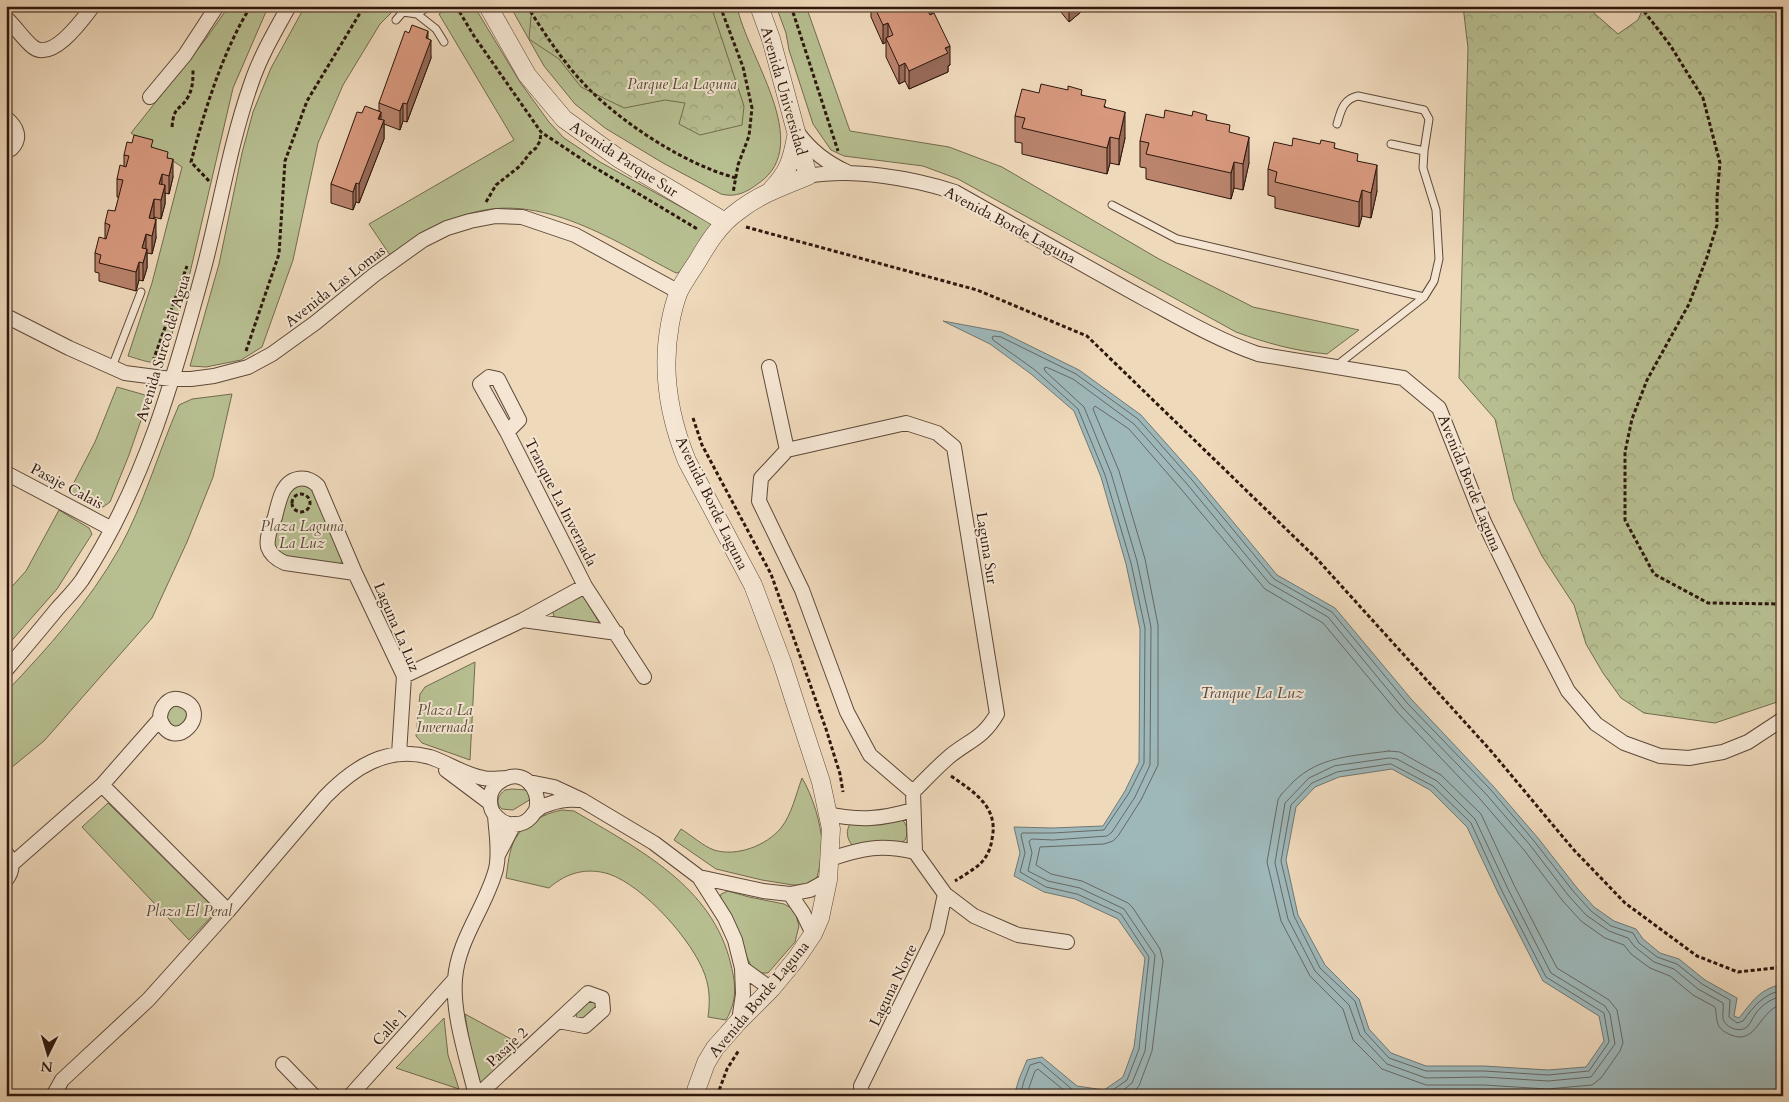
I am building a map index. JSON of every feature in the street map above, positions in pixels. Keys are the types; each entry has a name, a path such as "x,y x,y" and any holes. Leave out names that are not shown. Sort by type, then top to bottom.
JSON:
{"street":[{"path":"6,18 34,48 47,50 61,42 74,30 93,6"},
{"path":"150,97 185,55 217,6"},
{"name":"Avenida Surco del Agua","path":"6,670 81,581 112,529 142,465 171,379 204,267 230,157 251,83 273,35 289,6"},
{"name":"Avenida Parque Sur","path":"488,6 527,75 564,119 618,158 731,216"},
{"name":"Avenida Universidad","path":"758,6 771,39 808,176"},
{"path":"6,118 15,128 18,136 16,144 11,149 6,149"},
{"path":"797,131 817,155 849,173"},
{"path":"770,192 788,169 797,131"},
{"name":"Avenida Borde Laguna","path":"694,1096 706,1063 715,1048 771,989 796,959 813,934 820,918 828,880 831,829 821,782 753,585 688,461 674,425 666,384 668,337 672,314 679,292 712,237 731,216 753,200 808,176 849,173 884,176 928,183 955,192 1106,278 1229,342 1258,354 1403,378 1439,408 1484,522 1536,629 1568,691 1596,724 1624,743 1660,756 1689,758 1723,752 1748,742 1783,719"},
{"name":"Avenida Las Lomas","path":"6,316 69,348 125,373 171,379 214,376 248,367 272,354 315,323 374,275 423,240 447,228 496,216 522,217 575,235 679,292"},
{"path":"769,367 787,450 761,478 759,501 802,590 852,721 870,755 913,792 915,852 943,892 974,916 1018,935 1067,942"},
{"name":"Laguna Sur","path":"787,450 906,423 937,433 954,447 997,714 991,725 978,738 952,755 913,792"},
{"name":"Tranque La Invernada","path":"507,432 585,586 644,677"},
{"name":"Pasaje Calais","path":"6,472 112,529"},
{"name":"Laguna La Luz","path":"355,573 285,563 270,552 268,536 284,490 292,481 303,478 310,480 318,486 355,573 404,676 399,754"},
{"name":"Tranque La Invernada","path":"404,676 523,620 585,586"},
{"path":"523,620 617,633"},
{"path":"6,880 12,870 9,859 102,785 160,719"},
{"path":"53,1096 62,1080 148,1000 228,911 325,797 342,780 364,765 378,759 399,754 429,757 481,778 522,778 529,782 566,791 654,844 699,878 725,918 735,940 742,968 743,994 739,1021"},
{"path":"429,757 492,809 500,820 514,824 527,820 536,810 556,801 567,799 582,800"},
{"path":"477,1096 456,1011 455,979 462,948 492,883 497,867 490,795 494,788 506,778"},
{"path":"529,782 537,795 538,803 536,810"},
{"path":"102,785 228,911"},
{"path":"828,814 850,819 875,819 913,810"},
{"path":"497,856 514,824"},
{"path":"830,859 878,847 898,848 915,852"},
{"path":"699,878 763,891 790,894 810,890 828,880"},
{"name":"Laguna Norte","path":"860,1093 937,931 943,892"},
{"path":"790,894 804,913 813,934"},
{"path":"742,968 771,989"},
{"name":"Calle 1","path":"350,1096 455,979"},
{"name":"Pasaje 2","path":"477,1096 558,1021"},
{"path":"283,1064 314,1096"}],"lane":[{"path":"417,14 429,6"},
{"path":"396,20 403,12 417,14 436,29 444,42"},
{"path":"1336,366 1424,297 1434,282 1439,259 1436,210 1423,168 1429,119 1424,110 1358,96 1344,103 1337,124"},
{"path":"1391,144 1424,150"},
{"path":"1112,205 1178,239 1424,297"},
{"path":"112,367 141,292"}],"path":[{"path":"211,183 191,162 204,115 216,82 230,48 251,6"},
{"path":"248,367 245,359 246,348 279,254 285,161 307,101 366,6"},
{"path":"527,6 549,41 591,92 621,116 696,164 736,178"},
{"path":"720,6 743,67 752,108 750,136 738,165 731,216 977,290 1087,336 1317,559 1490,751 1573,849 1625,902 1698,956 1738,972 1783,967"},
{"path":"791,6 849,173"},
{"path":"1640,6 1670,45 1703,98 1720,163 1717,225 1709,249 1689,304 1647,380 1632,419 1625,452 1625,520 1654,574 1708,603 1783,604"},
{"path":"172,127 175,111 187,99 192,88 192,60 185,55"},
{"path":"472,221 477,210 487,201 496,185 520,166 536,148 540,141 541,132"},
{"path":"152,362 189,260"},
{"path":"692,417 702,445 771,574 835,756 844,799 852,803 850,819"},
{"path":"304,494 310,500 309,508 305,512 296,511 293,506 293,500 298,495 304,494"},
{"path":"939,767 982,799 989,809 994,825 991,846 984,859 943,892"},
{"path":"717,1096 727,1069 741,1047"}],"green space":[{"path":"229,6 270,6 233,88 186,290 163,362 155,363 128,356 152,283 182,167 131,133 205,40"},
{"path":"305,6 398,6 380,24 343,85 318,143 293,260 262,347 241,360 206,367 190,366 219,264 242,153 253,112 271,68"},
{"path":"451,6 474,6 520,82 549,122 564,138 600,162 710,223 711,226 680,272 676,273 598,232 571,221 543,212 514,208 486,210 457,218 431,230 390,255 369,224 514,140 439,14"},
{"name":"Parque La Laguna","path":"510,6 737,6 743,26 772,98 779,123 780,146 775,166 759,183 746,191 736,195 721,194 663,163 605,128 575,104 544,66"},
{"path":"532,6 711,6 744,106 742,125 700,135 679,124 685,103 665,100 624,108 581,87 559,59 529,39"},
{"path":"776,6 806,6 850,131 949,147 1002,167 1159,259 1253,307 1359,330 1327,354 1292,349 1247,336 1236,332 958,179 923,166 844,156 831,150 813,124"},
{"path":"1463,6 1586,6 1618,34 1638,20 1644,6 1783,6 1783,700 1715,723 1644,713 1621,698 1603,673 1586,644 1574,605 1542,556 1514,500 1495,419 1459,378 1468,48"},
{"path":"117,387 145,395 147,403 110,502 103,507 95,507 69,492 95,442"},
{"path":"232,394 213,477 187,542 152,618 44,741 6,772 6,692 67,624 107,569 136,514 179,405 192,399"},
{"name":"Plaza Laguna La Luz","path":"298,484 311,488 342,559 340,566 284,559 275,547 274,538 290,490"},
{"path":"59,510 89,528 92,534 57,589 6,647 6,593 26,571"},
{"path":"583,596 600,624 555,619 552,610"},
{"name":"Plaza La Invernada","path":"475,662 470,760 422,743 416,736 420,694 425,687"},
{"path":"176,705 186,712 187,716 180,726 176,727 166,720 165,716 172,706"},
{"path":"802,778 816,810 822,837 820,863 816,881 809,885 793,885 762,880 716,869 674,840 681,829 710,848 723,852 741,851 759,845 775,834 785,822"},
{"path":"505,790 527,790 531,799 513,810 502,809 498,802 499,797"},
{"name":"Plaza El Peral","path":"108,803 217,911 189,940 82,827"},
{"path":"562,810 574,811 647,856 670,873 708,913 722,937 734,979 734,1000 726,1020 708,1017 709,996 705,975 699,961 679,931 652,902 623,880 601,872 584,871 562,878 549,888 506,878 511,848 519,833 536,820"},
{"path":"902,820 907,832 905,840 901,843 878,841 855,846 849,840 847,831 851,823"},
{"path":"728,891 784,904 793,909 796,915 799,926 795,942 768,973 758,973 752,968 720,899 721,894"},
{"path":"589,1001 596,1002 595,1009 583,1019 577,1020 576,1013"},
{"path":"465,1014 522,1045 481,1086 472,1059"},
{"path":"444,1018 448,1055 459,1089 396,1068"}],"water":[{"name":"Tranque La Luz","path":"943,321 1002,332 1079,370 1141,415 1196,477 1277,575 1335,608 1412,700 1494,787 1594,907 1614,921 1636,929 1643,939 1660,953 1679,959 1705,980 1737,998 1734,1016 1739,1018 1762,992 1783,984 1783,1096 1014,1096 1027,1060 1042,1057 1077,1086 1104,1090 1123,1077 1134,1047 1145,958 1118,919 1075,899 1044,892 1014,876 1020,853 1014,827 1103,826 1125,791 1139,762 1140,629 1126,564 1101,477 1074,411 1031,374 990,344","holes":["1392,769 1430,790 1467,827 1543,981 1599,1016 1604,1041 1586,1067 1548,1070 1484,1066 1426,1066 1391,1053 1369,1029 1359,999 1325,965 1298,915 1286,860 1296,807 1315,787 1339,777"]}],"building":[{"path":"874,6 931,6 927,9 930,15 934,13 950,46 945,48 948,53 909,71 905,63 899,66 886,38 893,35 888,23 883,25"},
{"path":"412,25 428,31 426,38 431,40 407,104 403,103 400,111 379,103 405,31 409,33"},
{"path":"1041,84 1068,90 1068,86 1082,90 1081,95 1106,100 1104,107 1125,112 1119,139 1110,137 1107,148 1022,128 1025,118 1015,116 1022,89 1039,93"},
{"path":"365,106 381,112 378,119 384,120 359,184 356,183 353,192 331,184 357,112 362,113"},
{"path":"1165,110 1192,116 1193,111 1207,115 1206,120 1230,125 1229,132 1249,137 1243,164 1234,162 1231,173 1146,154 1149,143 1140,141 1146,114 1164,118"},
{"path":"134,135 153,140 151,147 168,152 167,158 173,159 169,176 162,174 159,184 165,185 161,200 154,199 149,218 156,219 152,236 146,234 142,248 147,249 143,263 139,262 136,272 99,263 101,255 95,253 99,237 106,239 110,225 105,223 108,210 115,211 123,180 117,179 120,165 126,167 129,156 124,155 127,142 132,143"},
{"path":"1293,138 1320,144 1321,140 1335,143 1334,148 1358,154 1357,161 1377,165 1371,193 1362,190 1359,202 1275,182 1277,172 1268,169 1274,142 1292,146"}]}
